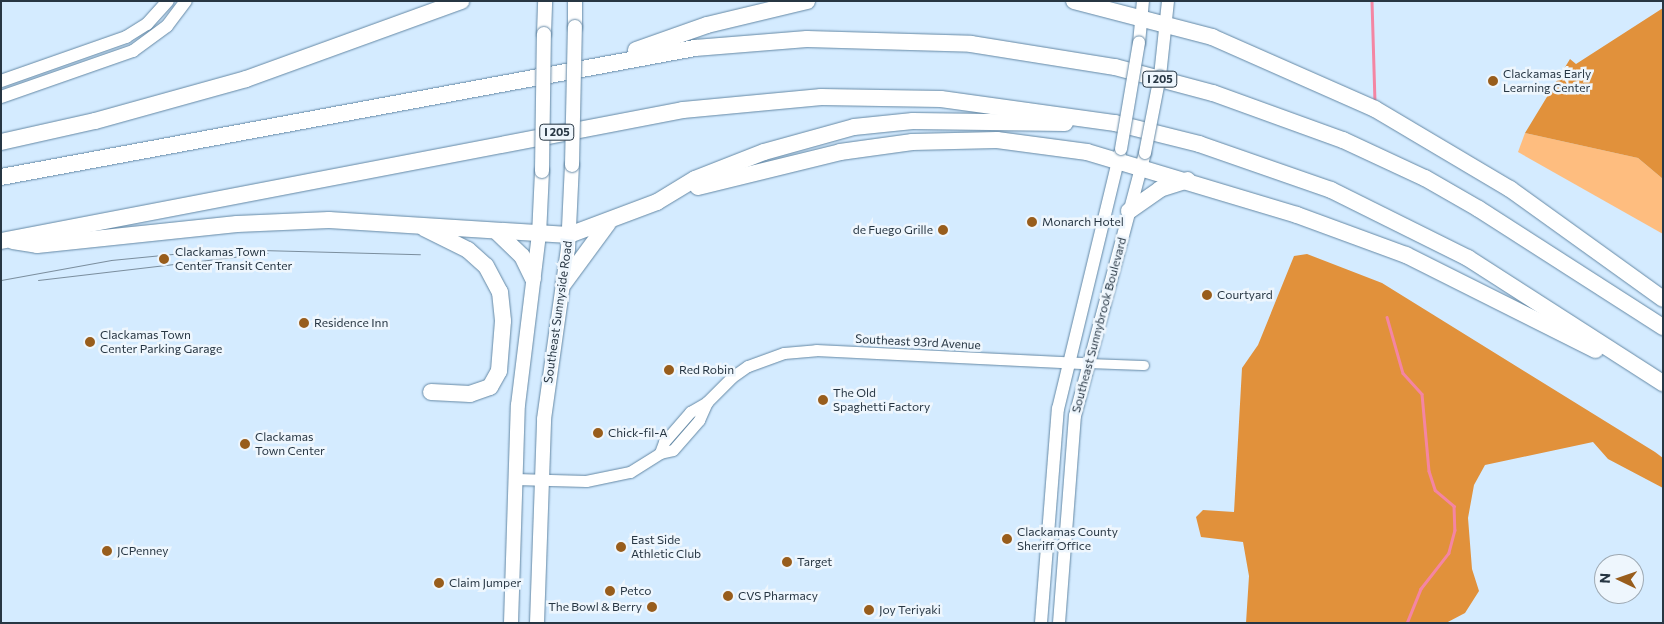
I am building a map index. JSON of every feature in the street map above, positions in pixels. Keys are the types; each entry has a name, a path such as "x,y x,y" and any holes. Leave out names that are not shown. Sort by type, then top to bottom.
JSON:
{"highway":[{"path":"1,142 95,121 246,79 461,1"},
{"path":"601,63 707,25 807,1"},
{"path":"1074,1 1142,9 1166,22 1283,65 1375,109 1446,148 1517,194 1663,299"},
{"name":"I 205","path":"1,177 601,63 739,44 874,39 1001,47 1115,67 1280,115 1394,163 1488,214 1663,327"},
{"name":"I 205","path":"4,240 509,141 728,105 821,97 941,100 1115,123 1270,167 1394,219 1542,303 1663,383"},
{"path":"681,190 695,179 764,152 854,127 913,121 1115,123"},
{"path":"4,240 37,245 280,221 418,225 538,235 569,234 610,220 681,190 840,152 912,142 997,140 1119,154 1144,160 1188,180 1406,255 1663,383"},
{"path":"1129,211 1160,189 1188,180"},
{"path":"564,283 610,220"},
{"path":"418,225 482,261 496,282 502,305 502,358 496,381 480,393 431,392"},
{"path":"496,231 522,256 533,278"}],"main road":[{"path":"1,81 126,37 147,24 168,1"},
{"path":"1,97 133,51 167,26 186,1"},
{"path":"511,623 519,396 538,235 542,171 545,1"},
{"name":"Southeast Sunnyside Road","path":"537,623 542,480 551,356 564,283 569,234 575,1"},
{"name":"Southeast Sunnybrook Boulevard","path":"1059,623 1074,424 1086,363 1144,160 1164,47 1168,1"},
{"name":"Southeast Sunnybrook Boulevard","path":"1041,623 1055,427 1068,362 1119,154 1142,9"},
{"path":"1051,479 1056,487 1058,511 1066,518"}],"street":[{"name":"Southeast 93rd Avenue","path":"516,479 611,478 639,467 660,453 664,442 690,412 707,402 748,366 794,352 1144,365"}],"shaded area":[{"path":"1663,8 1663,179 1638,158 1525,133 1570,59 1576,64"},
{"path":"1525,133 1638,158 1663,179 1663,234 1518,152"},
{"path":"1307,254 1382,283 1655,452 1663,458 1663,488 1608,459 1593,442 1485,465 1474,485 1468,518 1472,569 1479,591 1465,613 1446,623 1246,623 1249,576 1243,542 1201,537 1196,517 1203,510 1234,512 1242,368 1258,345 1294,256"}],"waterway":[{"path":"1372,1 1375,102"},
{"path":"1387,317 1403,373 1422,394 1429,471 1435,490 1454,506 1455,530 1449,553 1421,589 1407,623"}],"tram line":[{"path":"1,280 111,260 223,249 420,254"},
{"path":"38,280 267,253"}],"place":[{"name":"Clackamas Early Learning Center","path":"1493,81"},
{"name":"Monarch Hotel","path":"1032,222"},
{"name":"de Fuego Grille","path":"943,230"},
{"name":"Clackamas Town Center Transit Center","path":"164,259"},
{"name":"Courtyard","path":"1207,295"},
{"name":"Residence Inn","path":"304,323"},
{"name":"Clackamas Town Center Parking Garage","path":"90,342"},
{"name":"Red Robin","path":"669,370"},
{"name":"The Old Spaghetti Factory","path":"823,400"},
{"name":"Chick-fil-A","path":"598,433"},
{"name":"Clackamas Town Center","path":"245,444"},
{"name":"Clackamas County Sheriff Office","path":"1007,539"},
{"name":"East Side Athletic Club","path":"621,547"},
{"name":"JCPenney","path":"107,551"},
{"name":"Target","path":"787,562"},
{"name":"Claim Jumper","path":"439,583"},
{"name":"Petco","path":"610,591"},
{"name":"CVS Pharmacy","path":"728,596"},
{"name":"The Bowl & Berry","path":"652,607"},
{"name":"Joy Teriyaki","path":"869,610"}]}
